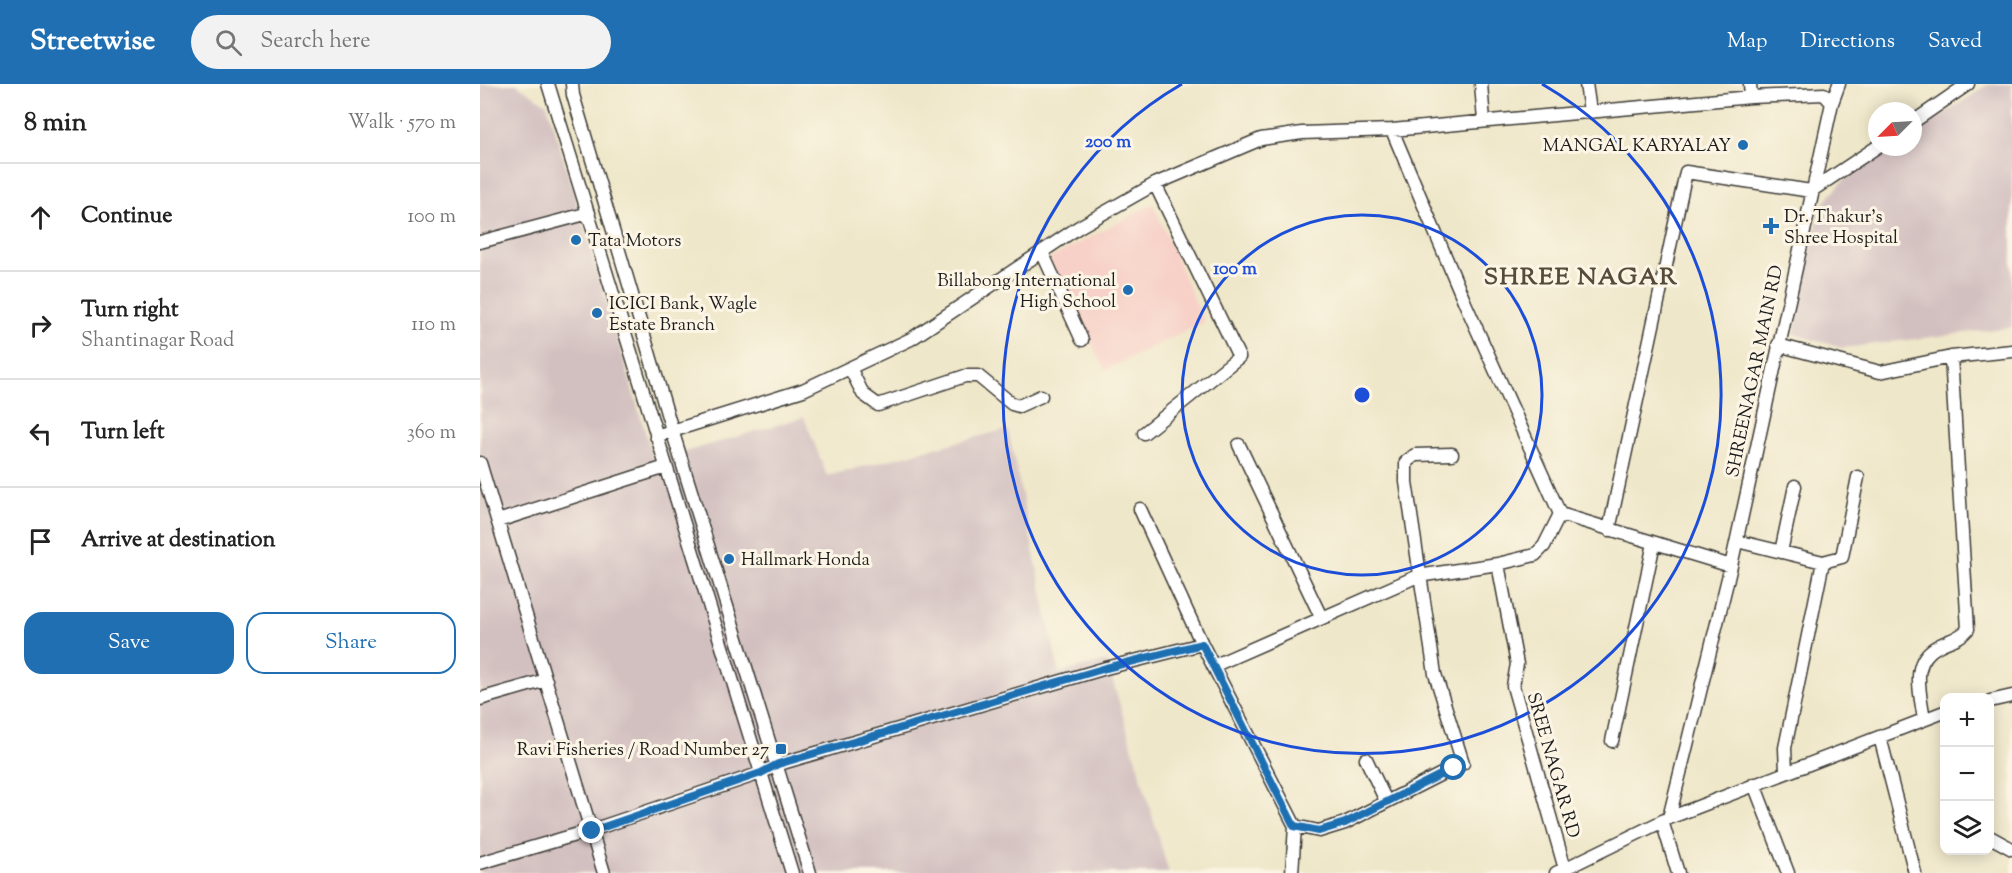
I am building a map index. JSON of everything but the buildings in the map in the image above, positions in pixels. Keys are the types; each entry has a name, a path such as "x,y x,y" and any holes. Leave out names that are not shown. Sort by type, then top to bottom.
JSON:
{"street":[{"path":"548,84 792,873"},
{"path":"572,84 573,95 672,430 778,764 810,873"},
{"path":"1481,84 1484,121"},
{"path":"1586,84 1590,111"},
{"name":"SHREENAGAR MAIN RD","path":"1665,820 1737,541 1811,191 1832,103 1839,84"},
{"path":"1922,116 1968,84"},
{"path":"656,436 803,390 911,339 1042,252 1155,184 1261,139 1302,133 1392,130 1590,111 1750,90 1824,94 1832,103"},
{"path":"1392,130 1465,303 1560,514 1731,566"},
{"path":"1609,530 1686,171 1811,191 1868,153"},
{"path":"1144,433 1239,357 1155,184"},
{"path":"480,242 589,213"},
{"path":"1042,252 1082,340"},
{"path":"1778,345 1880,372 1951,357 2012,351"},
{"path":"1924,719 1918,680 1921,660 1929,651 1964,634 1968,629 1951,357"},
{"path":"850,368 863,394 878,405 965,376 978,376 1012,404 1019,406 1041,396"},
{"path":"1239,445 1321,617"},
{"path":"1294,826 1319,831 1345,823 1463,763 1435,674 1418,576 1406,482 1407,462 1415,455 1452,454"},
{"path":"480,464 604,873"},
{"path":"498,521 666,467"},
{"path":"1737,541 1823,562 1842,557 1858,477"},
{"path":"1780,552 1795,486"},
{"path":"1140,509 1202,644 1294,826 1292,873"},
{"path":"1213,666 1418,576 1498,564 1535,555 1544,546 1560,514"},
{"path":"1612,741 1654,543"},
{"path":"1786,772 1785,748 1823,562"},
{"name":"SREE NAGAR RD","path":"1498,564 1517,664 1513,686 1560,871"},
{"path":"480,863 592,831 761,773 778,764 1106,668 1202,644"},
{"path":"480,699 546,680"},
{"path":"1994,701 2012,696"},
{"path":"1560,871 1665,820 1940,713"},
{"path":"1880,737 1915,873"},
{"path":"1366,759 1386,801"},
{"path":"1754,784 1788,873"},
{"path":"1665,820 1678,873"},
{"path":"1994,840 2012,849"}],"shaded area":[{"path":"480,84 516,84 547,104 654,461 804,417 827,476 1008,429 1059,673 1107,661 1169,873 480,873"},
{"path":"1989,84 2012,84 2012,327 1843,348 1794,334 1820,208 1843,181 1880,156 1922,156 1922,128"},
{"name":"Billabong International High School","path":"1153,204 1204,322 1105,370 1049,259"}],"place":[{"name":"MANGAL KARYALAY","path":"1743,145"},
{"name":"Dr. Thakur's Shree Hospital","path":"1771,226"},
{"name":"Tata Motors","path":"576,240"},
{"name":"Billabong International High School","path":"1128,290"},
{"name":"ICICI Bank, Wagle Estate Branch","path":"597,313"},
{"name":"Hallmark Honda","path":"729,559"},
{"name":"Ravi Fisheries / Road Number 27","path":"781,749"}],"district":[{"name":"SHREE NAGAR","path":"1581,276"}],"route":[{"path":"592,831 761,773 778,764 1106,668 1202,644 1294,826 1319,831 1345,823 1454,768"}]}
